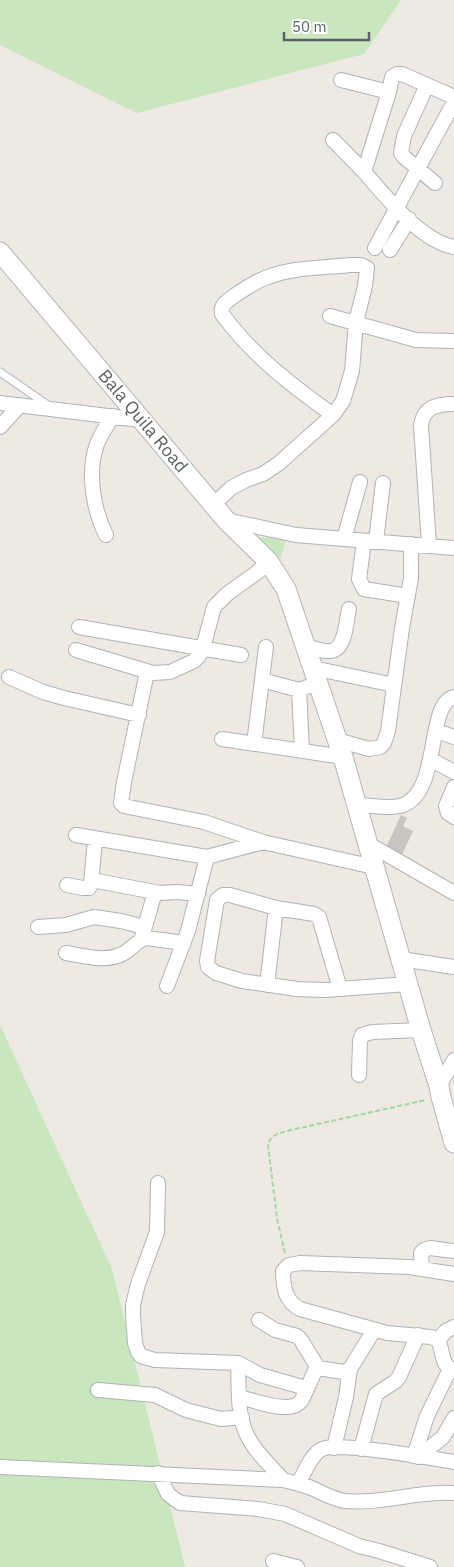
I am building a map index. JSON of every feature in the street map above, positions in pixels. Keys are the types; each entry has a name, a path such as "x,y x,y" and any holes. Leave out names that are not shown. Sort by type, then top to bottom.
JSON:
{"street":[{"path":"364,172 392,77 402,74 454,97"},
{"path":"341,80 389,92"},
{"path":"427,85 404,136 401,153 404,158 419,168 435,183"},
{"path":"375,248 454,102"},
{"path":"333,140 409,220 444,245 454,246"},
{"path":"390,250 409,220"},
{"name":"Bala Quila Road","path":"0,252 226,520 268,561 286,589 307,646 315,676 340,748 421,1030 444,1093 454,1140"},
{"path":"214,504 231,488 270,470 332,415 343,401 349,383 356,322 367,276 367,268 361,265 301,270 268,277 222,304 222,314 258,357 332,415"},
{"path":"330,316 416,340 454,340"},
{"path":"0,403 141,420"},
{"path":"428,545 422,442 423,416 425,412 432,408 454,404"},
{"path":"0,427 20,405"},
{"path":"106,535 98,514 92,480 92,468 98,441 113,416"},
{"path":"344,539 360,482"},
{"path":"383,483 359,579 364,589 408,596"},
{"path":"226,520 296,535 454,548"},
{"path":"222,739 302,750 380,748 388,731 411,578 411,544"},
{"path":"76,650 147,672 160,674 170,672 194,661 203,648 214,607 227,594 259,571 268,561"},
{"path":"307,646 326,651 336,649 343,637 348,609"},
{"path":"79,627 241,655"},
{"path":"254,744 266,647"},
{"path":"147,672 121,803 129,808 204,822 263,842 374,867"},
{"path":"299,690 315,676 394,686"},
{"path":"9,677 43,692 139,715"},
{"path":"262,680 299,690"},
{"path":"299,690 302,750"},
{"path":"357,805 398,806 406,803 414,796 422,787 444,704 451,697 454,697"},
{"path":"436,731 454,737"},
{"path":"430,759 454,772"},
{"path":"454,787 446,806 448,813 454,816"},
{"path":"76,836 207,857 263,842"},
{"path":"67,885 89,888 92,880 95,839"},
{"path":"367,843 454,893"},
{"path":"167,986 184,943 207,857"},
{"path":"92,880 155,892 198,894"},
{"path":"66,953 112,959 128,951 142,933 155,892"},
{"path":"340,988 319,917 314,914 276,908 230,895 219,896 215,904 208,952 208,967 211,971 242,981 316,990 408,984"},
{"path":"267,985 276,908"},
{"path":"38,928 66,925 94,917 121,921 152,938 184,943"},
{"path":"401,959 454,967"},
{"path":"359,1075 360,1041 362,1035 372,1032 421,1030"},
{"path":"444,1093 454,1060"},
{"path":"158,1183 157,1232 141,1274 133,1305 135,1342 138,1352 141,1356 155,1360 238,1362 260,1375 306,1388"},
{"path":"422,1268 421,1253 424,1250 430,1248 454,1251"},
{"path":"438,1340 431,1337 401,1335 374,1330 318,1315 294,1306 289,1301 283,1282 283,1271 289,1265 312,1262 422,1268 454,1274"},
{"path":"259,1320 275,1330 297,1336 302,1340 318,1368"},
{"path":"438,1340 446,1331 454,1327"},
{"path":"318,1368 344,1372 350,1368 374,1330"},
{"path":"361,1450 376,1394 399,1377 418,1335"},
{"path":"416,1456 427,1416 452,1370 443,1362 438,1340"},
{"path":"238,1362 243,1424 250,1441 283,1480"},
{"path":"240,1397 282,1407 292,1407 302,1400 306,1388 318,1368"},
{"path":"334,1448 346,1397 350,1368"},
{"path":"98,1390 155,1395 186,1410 221,1419 242,1417"},
{"path":"416,1456 443,1437 454,1418"},
{"path":"298,1484 316,1453 323,1449 361,1450 454,1462"},
{"path":"0,1467 283,1480 333,1498 355,1501 377,1501 428,1492 454,1493"},
{"path":"158,1473 168,1494 180,1503 258,1509 285,1514 359,1546 430,1567"},
{"path":"273,1561 293,1566"}],"lane":[{"path":"0,372 53,409"}],"path":[{"path":"289,1265 280,1237 268,1145 269,1140 273,1136 291,1130 444,1093"}],"green space":[{"path":"0,0 401,0 364,54 137,113 0,45"},
{"path":"256,537 286,539 280,559"},
{"path":"0,1025 112,1269 185,1567 0,1567"}],"building":[{"path":"401,815 407,818 403,826 413,831 401,857 385,850"}]}
